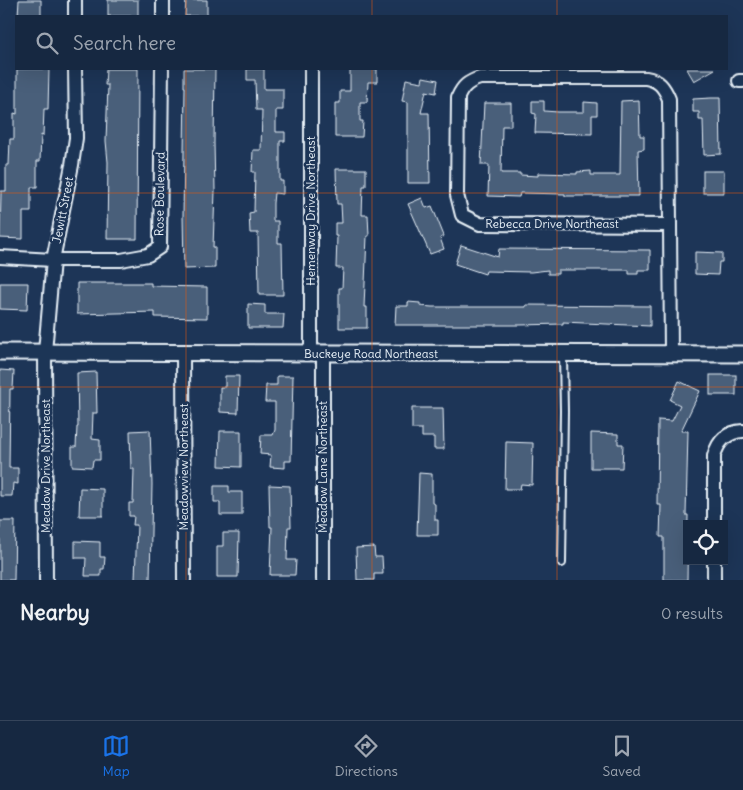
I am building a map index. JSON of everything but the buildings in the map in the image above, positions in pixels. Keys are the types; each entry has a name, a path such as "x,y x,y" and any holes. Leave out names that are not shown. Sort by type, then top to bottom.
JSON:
{"street":[{"path":"75,15 76,0"},
{"path":"163,0 163,15"},
{"name":"Jewitt Street","path":"45,352 53,260 76,138 75,70"},
{"name":"Rose Boulevard","path":"0,257 53,260 121,260 148,255 160,247 162,70"},
{"name":"Hemenway Drive Northeast","path":"311,70 317,354"},
{"name":"Rebecca Drive Northeast","path":"670,225 480,224 462,215 458,204 457,185 458,97 462,87 480,78 646,78 655,80 664,87 669,98 670,225 671,353"},
{"name":"Buckeye Road Northeast","path":"0,352 743,354"},
{"name":"Meadow Drive Northeast","path":"45,352 46,580"},
{"name":"Meadowview Northeast","path":"183,353 184,580"},
{"name":"Meadow Lane Northeast","path":"317,354 323,580"},
{"path":"714,520 714,456 716,446 724,437 732,432 743,431"},
{"path":"714,565 714,580"}],"lane":[{"path":"562,563 563,354"}]}
